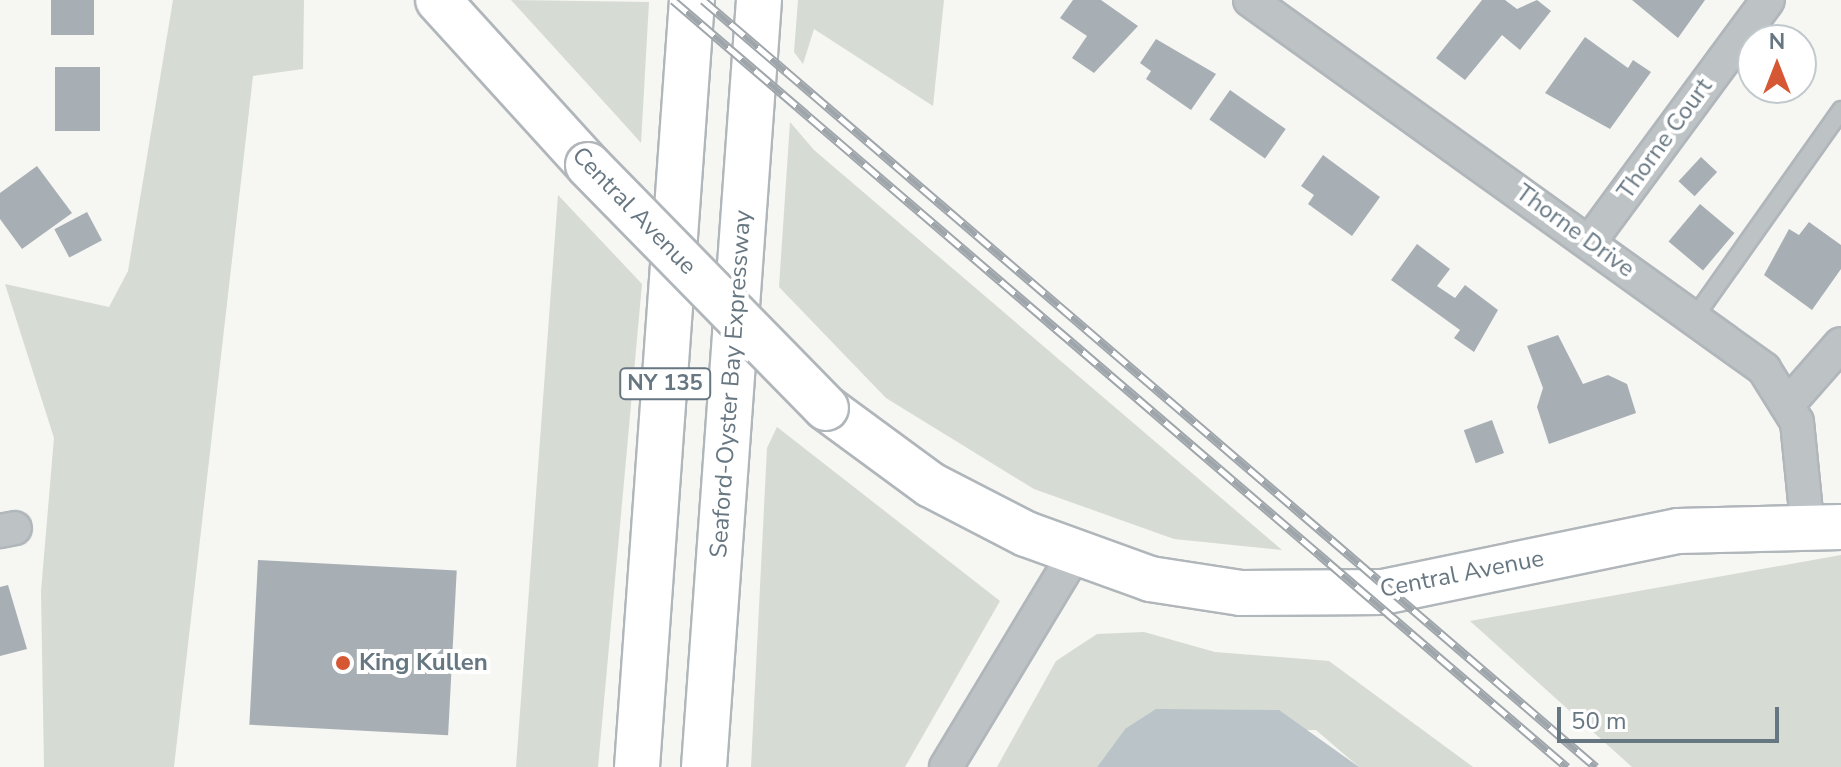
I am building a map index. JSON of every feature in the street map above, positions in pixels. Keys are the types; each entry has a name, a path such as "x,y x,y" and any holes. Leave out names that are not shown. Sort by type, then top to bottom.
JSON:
{"main road":[{"name":"Central Avenue","path":"438,0 588,165 826,408 931,485 1074,555 1197,588 1356,594 1418,588 1648,536 1824,525"},
{"name":"NY 135","path":"637,767 692,0"},
{"name":"Seaford-Oyster Bay Expressway","path":"704,767 759,0"}],"street":[{"name":"Thorne Drive","path":"1250,0 1591,240 1764,369 1790,402 1824,525"},
{"name":"Thorne Court","path":"1591,240 1768,0"},
{"path":"1790,402 1841,344"},
{"path":"946,767 1074,555"}],"lane":[{"path":"1694,318 1841,110"}],"shaded area":[{"path":"173,0 304,0 303,69 253,76 174,767 44,767 41,591 54,438 5,284 109,307 128,271"},
{"path":"511,0 649,2 641,143 624,124"},
{"path":"798,0 944,0 933,106 814,29 803,64 794,52"},
{"path":"790,122 814,150 1282,550 1174,539 1034,489 886,398 779,287"},
{"path":"558,195 642,284 598,767 516,767"},
{"path":"777,427 1000,601 905,767 751,767 767,448"},
{"path":"1841,555 1841,767 1632,767 1470,621"},
{"path":"1144,632 1215,652 1329,661 1473,767 1359,767 1316,730 1125,729 1097,767 997,767 1056,661 1097,634"},
{"path":"1156,709 1279,710 1359,767 1097,767 1125,729"}],"building":[{"path":"51,0 94,0 94,35 51,35"},
{"path":"1073,0 1101,0 1138,26 1094,73 1072,58 1087,36 1060,18"},
{"path":"1482,0 1505,0 1517,9 1537,0 1551,11 1520,50 1502,35 1465,80 1436,58"},
{"path":"1632,0 1705,0 1678,38"},
{"path":"1585,37 1628,68 1633,60 1651,72 1610,129 1545,93"},
{"path":"1156,39 1216,74 1191,110 1146,79 1151,71 1140,63"},
{"path":"55,67 100,67 100,131 55,131"},
{"path":"1230,90 1286,129 1265,158 1209,119"},
{"path":"1323,155 1380,197 1352,236 1308,204 1314,195 1301,186"},
{"path":"1701,157 1717,172 1695,196 1678,181"},
{"path":"37,166 72,213 22,249 0,219 0,193"},
{"path":"1700,204 1734,233 1703,270 1669,242"},
{"path":"87,212 102,240 69,258 54,229"},
{"path":"1809,222 1841,245 1841,269 1812,310 1764,275 1789,229 1799,235"},
{"path":"1417,244 1450,269 1437,286 1455,298 1465,285 1498,310 1474,352 1454,338 1460,330 1391,280"},
{"path":"1558,335 1583,384 1608,375 1627,384 1636,413 1549,444 1537,407 1543,388 1527,346"},
{"path":"1492,420 1504,453 1476,463 1464,430"},
{"path":"258,560 457,570 448,735 249,725"},
{"path":"8,585 27,649 0,656 0,587"}],"railway":[{"path":"673,0 1567,767"},
{"path":"703,0 1596,767"}],"place":[{"name":"King Kullen","path":"343,663"}]}
